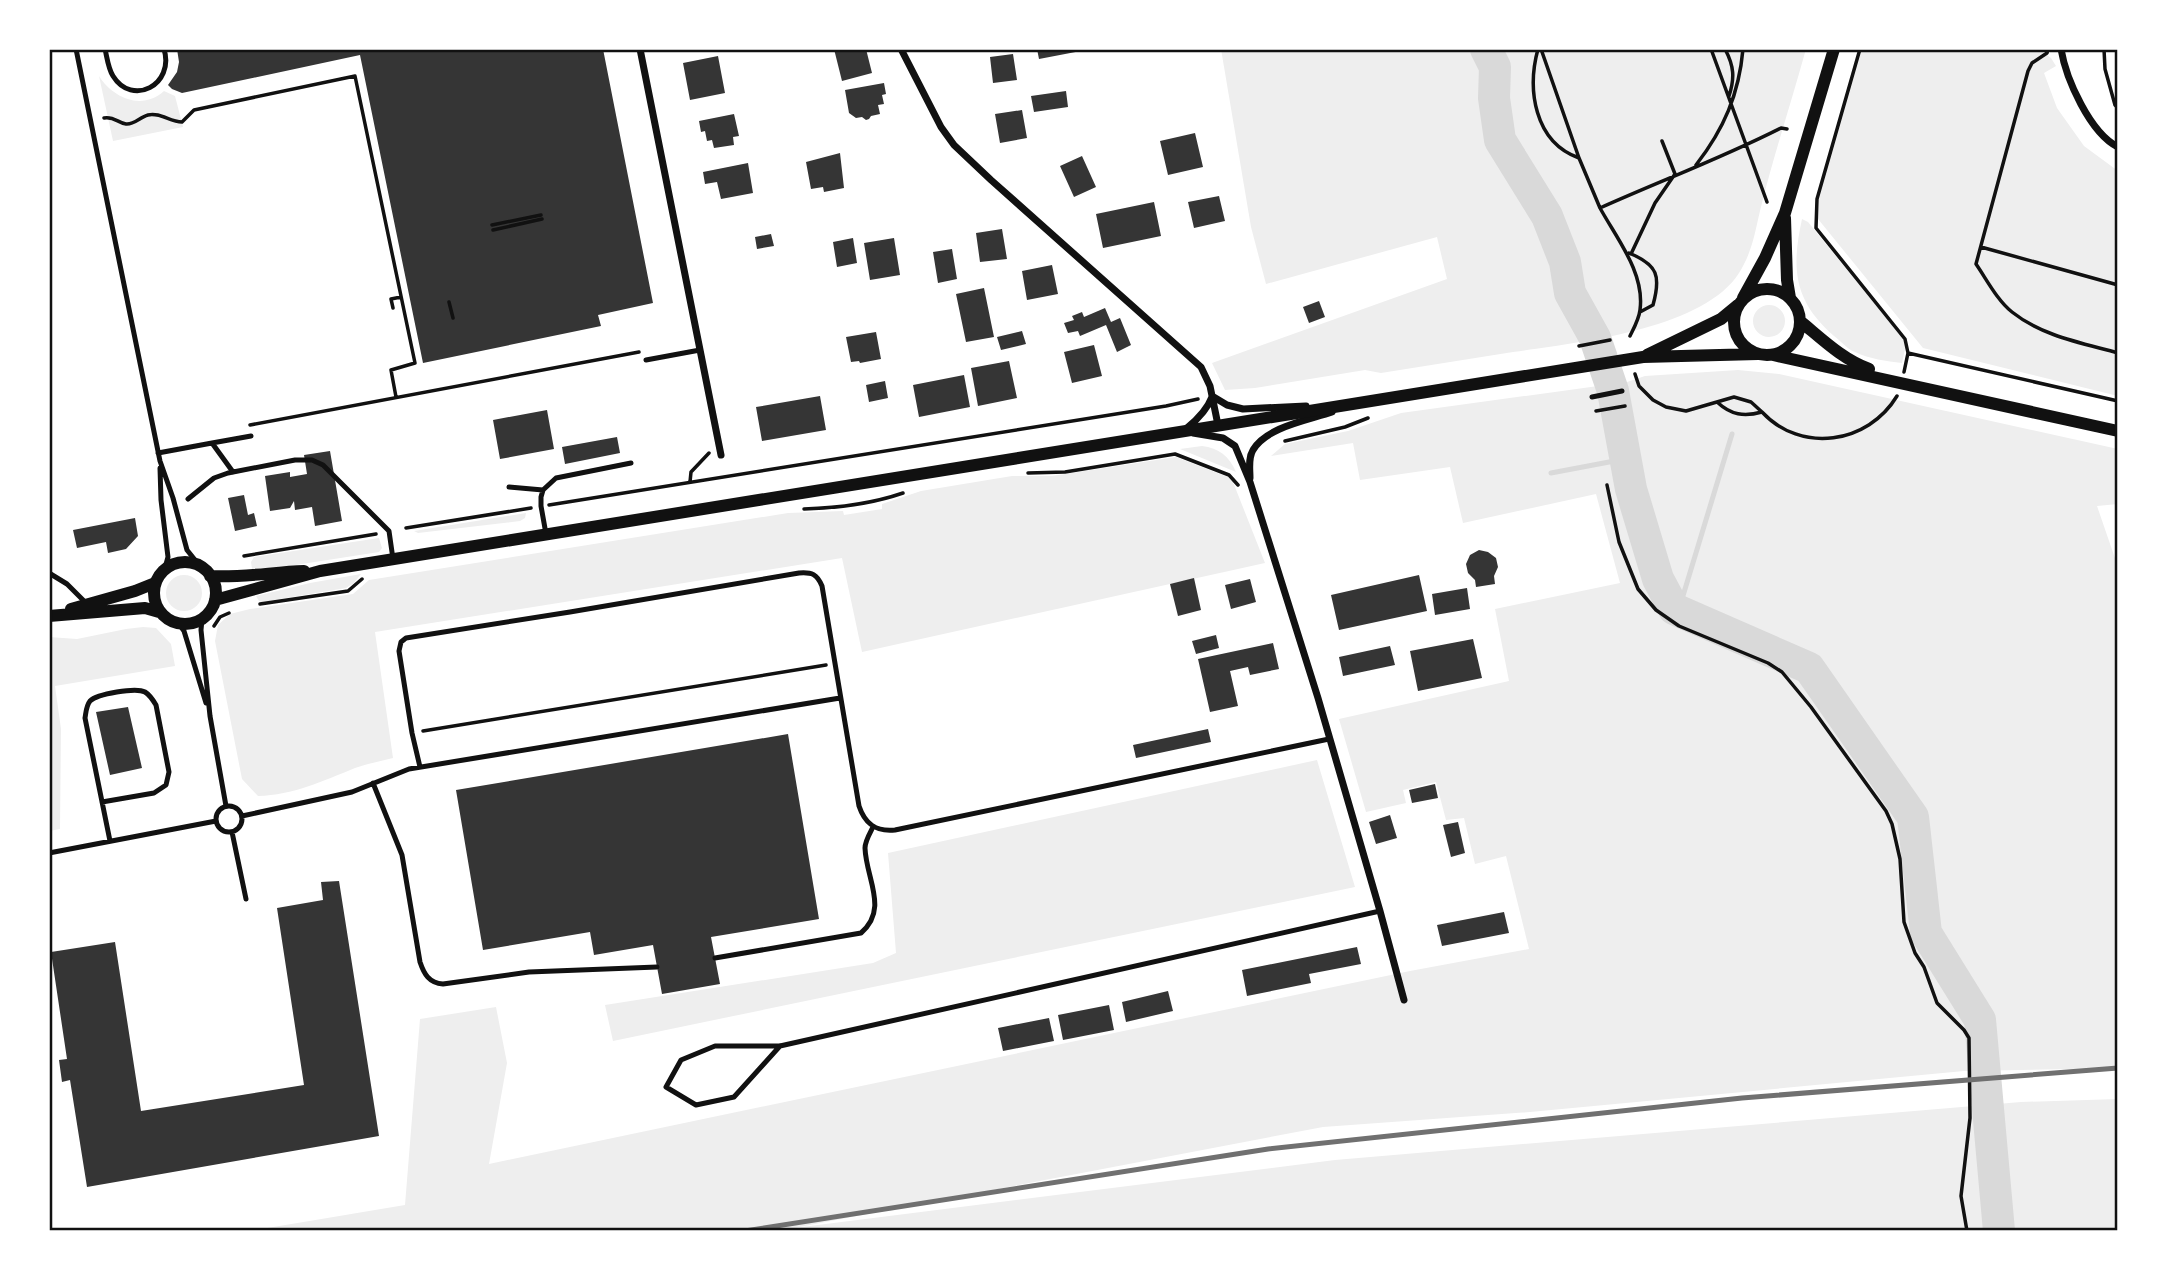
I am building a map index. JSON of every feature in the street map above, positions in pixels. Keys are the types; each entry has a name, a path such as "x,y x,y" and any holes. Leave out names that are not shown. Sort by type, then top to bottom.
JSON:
{"street":[{"path":"640,49 721,455"},
{"path":"901,49 937,119 954,145 1197,362 1204,372 1218,425"},
{"path":"1758,354 1743,345 1734,330 1734,313 1765,258 1785,213 1834,49"},
{"path":"2061,49 2064,66 2083,109 2110,142 2118,146"},
{"path":"1785,213 1785,257 1790,298"},
{"path":"1643,357 1721,320 1752,292 1762,289 1782,292 1790,298 1799,313 1800,321 1795,340 1773,355"},
{"path":"1800,321 1836,352 1900,388"},
{"path":"215,600 320,571 1643,357 1773,355 1900,388 2118,431"},
{"path":"1212,396 1227,405 1243,409 1357,404"},
{"path":"1182,431 1201,416 1212,396"},
{"path":"1250,482 1250,458 1261,440 1274,432 1357,404"},
{"path":"1182,431 1223,438 1235,446 1250,482 1329,739 1404,1000"},
{"path":"183,562 199,565 211,576 214,583 215,600 208,614 207,624 179,624 167,620 154,601 155,583 165,568 183,562"},
{"path":"211,576 320,571"},
{"path":"49,616 155,583"},
{"path":"49,616 145,608 159,612"}],"lane":[{"path":"76,49 158,453 187,550 199,565"},
{"path":"105,49 113,77 125,87 143,90 159,83 166,60 164,49"},
{"path":"646,360 700,350"},
{"path":"1592,397 1622,391"},
{"path":"158,453 251,436"},
{"path":"212,443 233,472"},
{"path":"188,499 214,478 233,472 295,460 312,460 323,465 389,531 393,559"},
{"path":"160,461 161,500 168,557 165,568"},
{"path":"546,534 541,506 543,490 556,478 631,463"},
{"path":"509,487 543,490"},
{"path":"420,767 412,733 400,648 401,642 406,638 811,572 818,577 822,586 859,806 864,818 873,827 885,831 1329,739"},
{"path":"49,573 67,584 87,604"},
{"path":"179,624 184,631 210,716"},
{"path":"207,624 201,630 210,716 226,806"},
{"path":"102,802 154,793 166,785 169,772 156,705 151,696 143,690 132,689 100,696 90,700 86,709 85,718 102,802 110,841"},
{"path":"243,816 339,796 409,769 840,698"},
{"path":"373,783 402,855 420,962 430,980 443,984 529,972 657,967"},
{"path":"216,821 220,810 226,806 234,807 243,816"},
{"path":"216,821 223,831 232,832 242,825 243,816"},
{"path":"49,853 216,821"},
{"path":"715,958 861,933 871,924 876,911 864,845 873,827"},
{"path":"232,832 246,899"},
{"path":"780,1046 734,1097 695,1105 666,1087 681,1060 715,1046 780,1046 1380,911"}],"path":[{"path":"1540,49 1533,68 1533,100 1536,111 1542,124 1561,148 1579,158"},
{"path":"1540,49 1600,208 1635,271 1641,291 1640,312 1630,336"},
{"path":"1711,49 1767,202"},
{"path":"1725,49 1733,66 1734,80 1728,98"},
{"path":"1695,166 1719,132 1731,105 1743,49"},
{"path":"1860,49 1817,199 1816,228 1905,339 1908,353 1905,365"},
{"path":"2048,49 2047,53 2032,63 2028,71 1976,264 2012,313 2050,334 2118,353"},
{"path":"2104,49 2105,69 2118,108"},
{"path":"104,118 110,117 131,124 155,114 170,121 182,122 194,110 355,76 415,363 391,370 396,397"},
{"path":"357,83 366,82"},
{"path":"1600,208 1781,128 1787,129"},
{"path":"1662,141 1675,174"},
{"path":"1631,254 1654,203 1675,174"},
{"path":"493,228 542,217"},
{"path":"1981,247 2118,285"},
{"path":"392,253 400,251"},
{"path":"1625,253 1645,261 1656,274 1659,285 1653,305 1640,312"},
{"path":"393,308 391,299 401,297"},
{"path":"449,302 453,318"},
{"path":"1579,346 1610,340"},
{"path":"238,427 639,352"},
{"path":"1908,353 2118,401"},
{"path":"1635,372 1639,386 1653,400 1666,407 1686,411 1734,397 1742,398 1751,402 1784,431 1831,439 1869,427 1890,407 1900,388"},
{"path":"406,528 1200,399"},
{"path":"1717,402 1728,411 1742,415 1762,412"},
{"path":"1596,411 1625,406"},
{"path":"690,482 691,472 708,454 709,446"},
{"path":"1025,473 1065,472 1175,454 1229,475 1239,486"},
{"path":"1607,485 1619,541 1639,589 1647,600 1679,626 1768,663 1782,672 1811,707 1892,824 1900,859 1904,922 1915,953 1924,967 1937,1003 1969,1038 1970,1118 1961,1196 1967,1231"},
{"path":"797,509 838,508 885,500 907,492"},
{"path":"244,556 378,533"},
{"path":"252,606 348,591 365,577"},
{"path":"207,624 231,611"},
{"path":"412,733 834,663"}],"shaded area":[{"path":"1221,49 1806,49 1748,256 1739,273 1721,292 1697,308 1668,321 1569,344 1381,373 1365,370 1255,388 1225,390 1212,363 1447,279 1437,237 1266,284 1251,227"},
{"path":"1862,49 2039,49 2051,58 2056,66 2044,73 2057,108 2084,146 2118,171 2118,396 1923,348 1818,219 1819,199"},
{"path":"99,76 112,90 128,99 147,100 164,91 175,96 183,127 113,141"},
{"path":"1802,219 1808,222 1904,340 1902,363 1872,358 1852,351 1821,323 1811,310 1803,297 1797,269"},
{"path":"1769,305 1780,310 1785,321 1780,332 1769,337 1758,332 1753,321 1758,310"},
{"path":"1738,370 1779,374 2118,449 2118,504 2097,506 2118,567 2118,1068 1964,1071 1530,1112 1323,1127 794,1228 1335,1160 2021,1102 2118,1099 2118,1231 249,1231 405,1205 420,1019 496,1007 507,1063 489,1164 1410,971 1529,949 1506,856 1475,864 1464,818 1446,820 1436,782 1403,790 1406,803 1366,812 1339,719 1509,681 1495,609 1620,583 1596,494 1463,523 1450,467 1360,480 1353,443 1271,456 1285,444 1348,431 1401,413 1627,382 1645,376"},
{"path":"1202,446 1223,454 1236,472 1180,449"},
{"path":"1176,457 1228,477 1233,482 1265,563 862,652 842,558 375,632 393,758 355,768 308,786 271,795 258,796 242,779 215,641 218,625 230,614 353,594 369,580 788,513 843,511 844,515 882,509 882,504 921,491 1012,476 1052,476"},
{"path":"526,513 525,518 520,521 418,533 414,531"},
{"path":"379,538 382,548 379,552 252,569 251,562 254,557"},
{"path":"361,574 346,588 262,602 256,596 310,583"},
{"path":"184,575 197,580 202,593 197,606 184,611 171,606 166,593 171,580"},
{"path":"143,627 156,628 171,644 175,666 55,686 61,729 60,829 49,831 49,637 77,639"},
{"path":"1317,760 1355,887 613,1041 605,1005 873,963 896,953 888,853"}],"building":[{"path":"177,49 603,49 653,303 598,315 601,326 423,363 360,55 182,93 168,85 177,72"},
{"path":"834,49 866,49 872,73 842,81"},
{"path":"1037,49 1086,49 1086,50 1039,59"},
{"path":"1013,54 1017,80 993,83 990,57"},
{"path":"718,56 725,93 690,100 683,63"},
{"path":"884,83 886,94 882,95 884,104 878,105 880,114 866,120 849,113 845,90"},
{"path":"1066,91 1068,107 1034,112 1031,96"},
{"path":"1022,110 1027,138 1000,143 995,114"},
{"path":"734,114 739,136 733,137 734,145 714,148 712,140 707,141 705,131 701,132 699,121"},
{"path":"1195,133 1203,167 1168,175 1160,141"},
{"path":"840,153 844,188 824,192 823,187 811,189 806,162"},
{"path":"1082,156 1096,187 1074,197 1060,166"},
{"path":"748,163 753,193 721,199 717,182 705,184 703,172"},
{"path":"1219,196 1225,221 1194,228 1188,202"},
{"path":"1154,202 1161,236 1103,248 1096,214"},
{"path":"1002,229 1007,259 980,262 976,233"},
{"path":"771,234 774,246 757,249 755,237"},
{"path":"853,238 857,263 837,267 833,242"},
{"path":"894,238 900,275 870,280 864,243"},
{"path":"952,249 957,279 938,283 933,252"},
{"path":"1052,265 1058,294 1027,300 1022,271"},
{"path":"984,288 994,337 966,342 956,294"},
{"path":"1319,301 1325,317 1309,323 1303,307"},
{"path":"1105,308 1111,322 1120,318 1131,345 1117,352 1106,325 1080,336 1078,331 1068,333 1064,323 1074,320 1072,316 1082,312 1084,317"},
{"path":"1022,331 1026,344 1001,350 997,337"},
{"path":"876,332 881,359 851,362 846,337"},
{"path":"1094,345 1102,376 1072,383 1064,352"},
{"path":"1009,361 1017,398 978,406 971,368"},
{"path":"964,375 970,407 919,417 913,385"},
{"path":"885,381 888,398 869,402 866,385"},
{"path":"820,396 826,430 762,441 756,407"},
{"path":"547,410 554,449 500,459 493,420"},
{"path":"617,437 620,453 565,464 562,447"},
{"path":"330,451 342,521 315,526 312,507 295,510 294,501 290,508 270,511 265,476 290,472 290,477 307,474 304,455"},
{"path":"244,495 248,515 254,513 257,526 235,531 228,498"},
{"path":"135,518 138,536 126,549 108,553 106,542 77,548 73,530"},
{"path":"1479,550 1496,558 1498,567 1494,576 1495,584 1476,587 1475,580 1468,573 1466,564 1470,555"},
{"path":"1419,575 1427,611 1339,630 1331,595"},
{"path":"1194,578 1201,610 1178,616 1170,584"},
{"path":"1250,579 1256,602 1231,609 1225,585"},
{"path":"1467,588 1470,609 1435,615 1432,594"},
{"path":"1216,635 1219,648 1196,654 1192,641"},
{"path":"1473,639 1482,678 1418,691 1410,651"},
{"path":"1273,643 1279,669 1250,675 1248,667 1230,671 1238,706 1210,712 1198,659"},
{"path":"1390,646 1395,665 1343,676 1339,657"},
{"path":"128,707 142,768 110,775 96,712"},
{"path":"1208,729 1211,742 1136,758 1133,745"},
{"path":"788,734 819,919 711,937 720,984 662,994 653,945 594,955 590,932 483,950 456,790"},
{"path":"1435,784 1438,798 1412,803 1409,790"},
{"path":"1390,815 1397,838 1376,844 1369,822"},
{"path":"1458,822 1465,853 1451,857 1443,825"},
{"path":"339,881 379,1136 87,1187 70,1080 62,1082 59,1060 67,1059 51,952 115,942 141,1111 304,1085 277,908 323,900 321,882"},
{"path":"1504,912 1509,933 1442,946 1437,925"},
{"path":"1357,947 1361,964 1309,974 1311,983 1247,996 1242,970"},
{"path":"1168,991 1173,1011 1126,1022 1122,1002"},
{"path":"1109,1005 1114,1030 1063,1040 1058,1015"},
{"path":"1049,1018 1054,1041 1003,1051 998,1028"}],"waterway":[{"path":"1486,49 1495,67 1494,98 1500,140 1547,216 1565,262 1570,293 1595,338 1613,391 1631,489 1658,579 1674,609 1809,668 1913,817 1926,933 1980,1020 1999,1231"},
{"path":"1674,609 1682,599 1732,434"},
{"path":"1551,473 1625,459"}],"railway":[{"path":"745,1231 1268,1149 1742,1098 2118,1068"}]}
